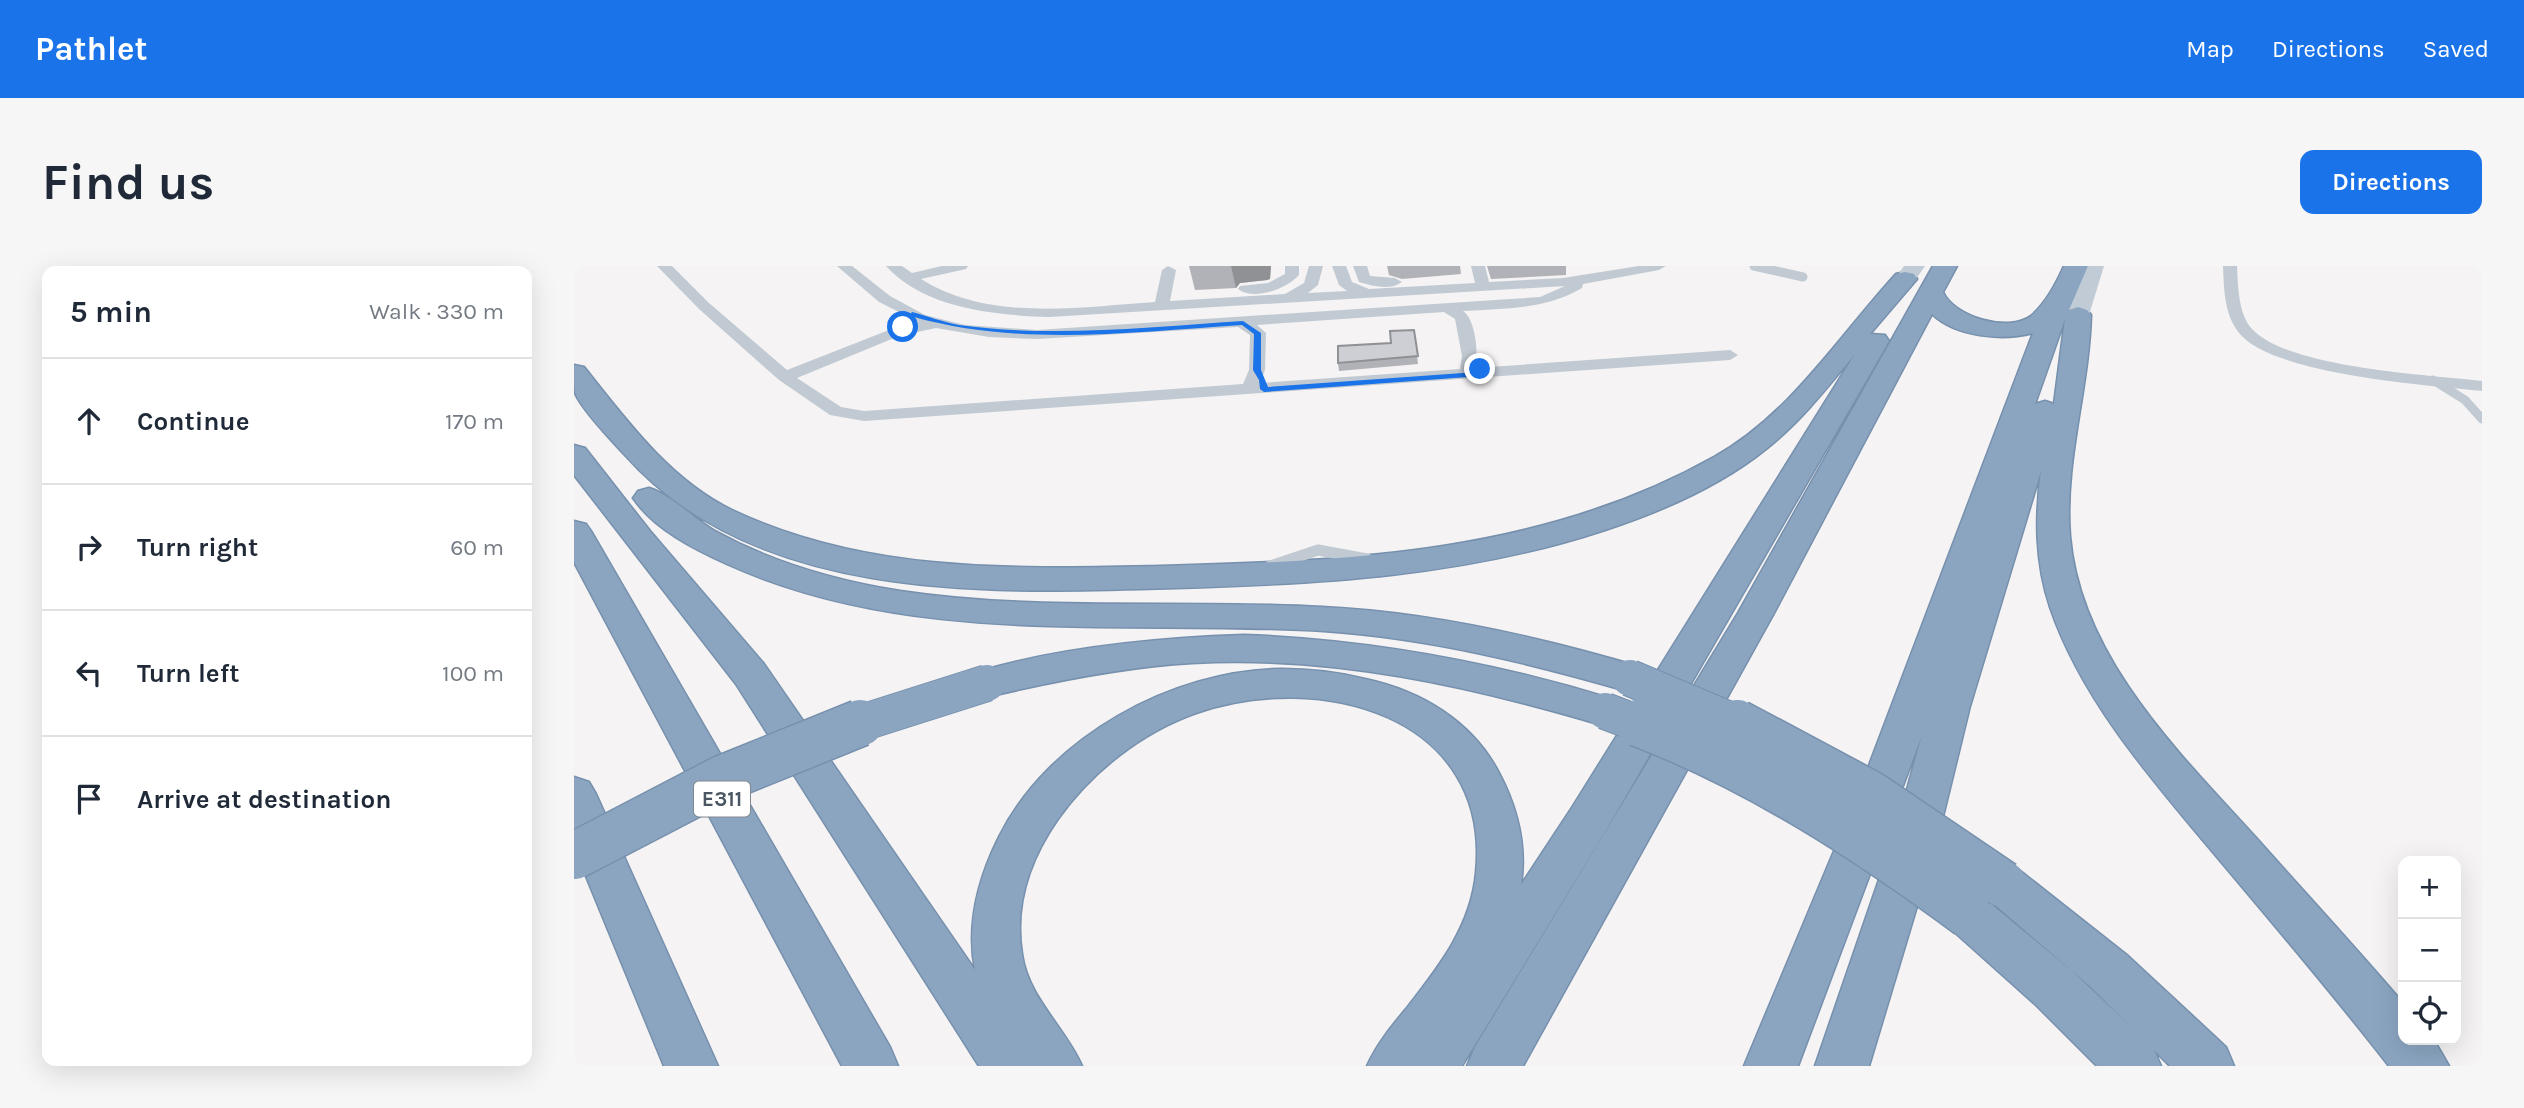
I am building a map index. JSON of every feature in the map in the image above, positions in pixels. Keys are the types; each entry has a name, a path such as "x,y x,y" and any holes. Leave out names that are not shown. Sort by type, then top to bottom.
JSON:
{"highway":[{"path":"576,375 642,457 679,491 739,526 794,547 878,566 984,579 1066,581 1320,573 1409,563 1494,548 1573,528 1643,503 1728,461 1770,433 1801,403 1852,339 1917,279 1945,266"},
{"path":"1917,279 1935,305 1952,317 1979,326 2009,329 2039,322 2050,306 2073,292"},
{"path":"1494,1066 1891,316 1917,279"},
{"path":"1771,1066 1840,899 1933,701 2067,341 2073,292"},
{"path":"2073,292 2077,350 2053,508 2056,566 2076,626 2122,706 2167,767 2368,999 2422,1066"},
{"path":"576,375 592,415 609,445 630,476 657,506 718,547 804,581 874,598 990,612 1076,616 1276,617 1377,624 1528,650 1618,695 1688,743 1790,794 1896,860 1986,899 2110,972 2207,1066"},
{"path":"574,454 638,538 705,616 750,674 1010,1066"},
{"name":"E311","path":"574,531 871,1066"},
{"path":"1432,1066 1589,819 1738,609"},
{"path":"574,856 696,791 796,746 894,710 987,683 1072,665 1195,650 1294,651 1391,660 1538,690 1618,695"},
{"path":"1055,1066 1023,1022 1010,998 1001,973 996,946 1000,893 1008,867 1032,818 1068,775 1111,740 1135,725 1160,712 1211,694 1238,687 1290,682 1364,691 1408,708 1428,720 1462,751 1476,769 1494,811 1499,834 1498,884 1481,938 1466,966 1394,1066"},
{"path":"1842,1066 1917,833 1933,701"},
{"path":"574,793 691,1066"},
{"path":"1986,899 2054,988 2134,1066"}],"street":[{"path":"664,266 782,374 836,411 864,416 1730,355"},
{"path":"844,266 887,301 912,314 937,323 1031,334 1172,328 1547,300 1586,279"},
{"path":"893,266 928,289 953,299 1019,311 1084,312 1169,297 1272,286 1290,278 1292,266"},
{"path":"911,278 961,266"},
{"path":"1169,297 1185,266"},
{"path":"1272,286 1277,266"},
{"path":"1316,266 1320,271 1321,287 1328,297"},
{"path":"1281,300 1308,288 1313,281 1316,266"},
{"path":"1328,297 1338,266"},
{"path":"1338,266 1346,285 1371,295"},
{"path":"1360,266 1364,279 1385,282 1483,273 1586,279 1659,266"},
{"path":"1380,266 1385,282"},
{"path":"2073,292 2094,266"},
{"path":"2230,266 2237,316 2235,330 2242,338 2270,354 2309,366 2347,368 2476,385"},
{"path":"1169,297 1170,270"},
{"path":"1169,297 1221,304 1371,295 1483,273"},
{"path":"1172,328 1221,304"},
{"path":"1462,317 1480,305"},
{"path":"1446,307 1462,317 1475,374"},
{"path":"1019,311 1031,334"},
{"path":"894,333 908,323 912,314"},
{"path":"1258,333 1275,321"},
{"path":"782,374 894,333 937,323"},
{"path":"1243,323 1258,333"},
{"path":"1256,390 1258,333"}],"lane":[{"path":"1754,266 1803,277"},
{"path":"2433,379 2456,393 2482,419"},
{"path":"2472,407 2468,395 2476,385"}],"building":[{"path":"1414,330 1418,356 1338,363 1338,346 1391,343 1390,331"}],"route":[{"path":"903,327 912,314 956,327 1031,334 1243,323 1253,327 1258,333 1257,370 1263,380 1264,389 1482,374 1480,369"}]}
